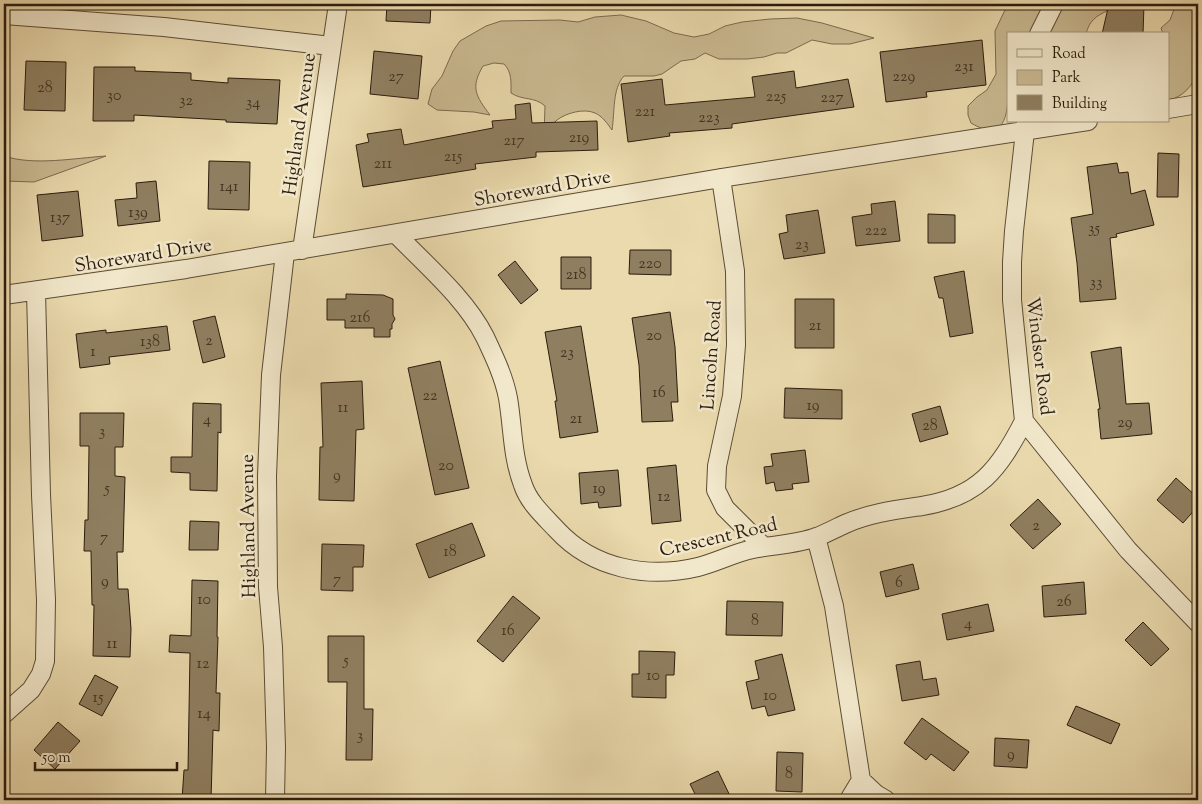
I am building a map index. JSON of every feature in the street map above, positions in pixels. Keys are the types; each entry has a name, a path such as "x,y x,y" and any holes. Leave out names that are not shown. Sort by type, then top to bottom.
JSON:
{"street":[{"name":"Highland Avenue","path":"275,800 276,747 273,646 268,587 266,476 271,375 338,4"},
{"path":"1040,32 1054,4"},
{"path":"4,15 164,27 331,46"},
{"path":"1170,109 1198,104"},
{"name":"Shoreward Drive","path":"4,295 293,252 1025,126 1075,122"},
{"name":"Windsor Road","path":"1025,126 1013,241 1012,290 1024,421 1128,550 1198,623"},
{"name":"Lincoln Road","path":"721,178 735,271 736,344 732,396 717,466 716,490 725,508 764,547"},
{"name":"Crescent Road","path":"396,234 456,296 480,327 498,367 508,397 514,456 523,486 533,504 566,540 580,550 609,565 636,571 660,572 699,567 764,547 816,537 867,515 938,503 962,495 993,472 1012,445 1024,421"},
{"path":"4,714 31,690 41,674 45,661 46,600 41,495 36,291"},
{"path":"816,537 834,606 860,780 849,800"},
{"path":"860,780 886,800"}],"green space":[{"path":"1010,4 1100,4 1107,11 1094,20 1087,32 1007,32 1007,109 1000,126 994,130 984,129 971,123 968,115 968,106 987,90 996,74 995,31"},
{"path":"1176,4 1198,4 1196,46 1199,68 1194,81 1187,90 1178,97 1170,100 1170,32 1162,32 1161,28 1170,20"},
{"path":"621,15 646,21 674,33 694,37 709,34 725,26 742,22 797,18 874,38 850,44 832,44 812,40 786,53 747,59 719,59 705,53 695,59 681,61 662,74 654,76 624,76 617,87 612,130 598,114 581,111 561,117 553,123 544,135 545,106 537,101 511,93 510,74 504,64 494,63 483,66 477,80 476,92 490,115 437,110 428,104 432,89 442,76 453,51 460,41 486,26 501,21 560,20 578,22 595,17"},
{"path":"4,156 41,161 106,156 34,182 4,181"}],"building":[{"path":"387,4 431,4 430,23 386,21"},
{"path":"1109,4 1144,4 1143,32 1102,32"},
{"path":"982,40 986,85 926,92 927,97 886,102 880,52"},
{"path":"374,51 422,56 418,99 370,94"},
{"path":"26,61 66,62 65,111 24,110"},
{"path":"94,67 135,67 135,71 191,73 191,80 228,83 228,78 280,80 277,124 134,115 134,121 93,121"},
{"path":"794,71 796,88 848,79 854,107 732,124 732,128 669,133 670,136 628,142 621,84 662,79 665,105 755,97 752,77"},
{"path":"530,103 532,123 597,121 598,150 536,152 536,157 475,164 476,169 363,187 356,145 369,142 367,134 401,129 404,145 493,128 492,121 516,119 515,105"},
{"path":"1158,153 1179,154 1178,197 1157,197"},
{"path":"209,161 250,162 249,210 208,209"},
{"path":"1117,163 1119,173 1128,172 1131,194 1145,190 1154,225 1116,234 1117,237 1110,238 1116,299 1080,302 1071,218 1093,214 1087,167"},
{"path":"156,181 160,221 118,226 115,200 137,198 136,183"},
{"path":"78,191 83,236 42,241 37,195"},
{"path":"895,201 900,241 856,246 852,217 872,214 871,204"},
{"path":"818,210 825,253 784,259 779,234 788,232 786,215"},
{"path":"928,214 955,215 955,243 928,243"},
{"path":"630,250 671,250 671,275 629,274"},
{"path":"561,257 591,257 591,289 561,289"},
{"path":"515,261 538,290 521,304 498,275"},
{"path":"964,271 973,333 950,337 943,298 939,298 934,277"},
{"path":"346,294 383,295 393,299 393,315 395,319 392,329 390,329 390,337 374,337 374,328 345,328 345,320 327,320 327,299 346,299"},
{"path":"795,299 834,299 834,348 795,348"},
{"path":"670,312 675,347 678,402 671,402 673,421 642,422 639,365 632,318"},
{"path":"215,316 225,357 203,363 193,321"},
{"path":"167,326 170,350 109,357 110,364 80,368 76,334 106,330 106,333"},
{"path":"581,326 598,432 560,438 555,401 557,401 545,332"},
{"path":"1121,347 1126,404 1149,403 1152,434 1101,439 1098,409 1100,409 1091,352"},
{"path":"440,361 469,488 435,495 408,368"},
{"path":"362,381 364,429 356,430 354,501 319,500 320,447 323,447 321,383"},
{"path":"785,388 842,390 842,419 784,418"},
{"path":"193,403 221,404 221,433 218,432 217,491 190,490 190,473 171,472 171,457 192,457"},
{"path":"940,406 948,434 920,442 912,414"},
{"path":"80,413 124,413 123,447 115,447 115,476 125,477 123,552 117,552 118,589 128,589 131,629 130,657 93,656 94,605 92,605 91,551 84,551 85,520 88,520 89,446 80,446"},
{"path":"805,450 809,482 792,484 793,489 776,491 774,482 766,484 764,467 773,466 771,454"},
{"path":"676,465 681,521 652,524 647,468"},
{"path":"618,470 621,506 599,508 598,502 581,504 579,473"},
{"path":"1176,478 1198,498 1198,506 1183,523 1157,500"},
{"path":"1038,499 1061,524 1033,549 1010,525"},
{"path":"190,521 219,522 218,550 189,550"},
{"path":"472,523 485,556 429,578 416,544"},
{"path":"322,544 364,545 363,567 353,567 353,591 321,590"},
{"path":"913,564 919,589 886,597 880,572"},
{"path":"192,580 218,581 216,693 220,693 219,731 213,730 211,800 182,800 184,770 188,770 190,653 169,652 170,635 191,636"},
{"path":"1084,582 1086,614 1044,617 1042,586"},
{"path":"513,596 540,618 503,662 477,641"},
{"path":"727,601 783,602 782,636 726,635"},
{"path":"988,604 994,631 947,640 942,614"},
{"path":"1143,622 1169,649 1151,666 1125,640"},
{"path":"328,636 364,636 364,709 373,709 372,760 346,760 347,682 328,682"},
{"path":"639,651 675,652 674,675 666,675 666,698 632,697 632,674 639,674"},
{"path":"782,654 795,710 768,716 765,706 752,709 746,682 759,679 755,661"},
{"path":"920,661 923,680 936,678 939,695 902,701 896,665"},
{"path":"95,675 118,687 102,716 79,704"},
{"path":"1076,706 1120,724 1111,744 1067,725"},
{"path":"922,718 969,752 954,771 931,754 926,760 904,743"},
{"path":"58,722 80,741 55,769 34,750"},
{"path":"995,738 1029,740 1027,768 994,766"},
{"path":"777,752 803,753 802,792 776,791"},
{"path":"718,771 732,800 698,800 690,784"}]}
